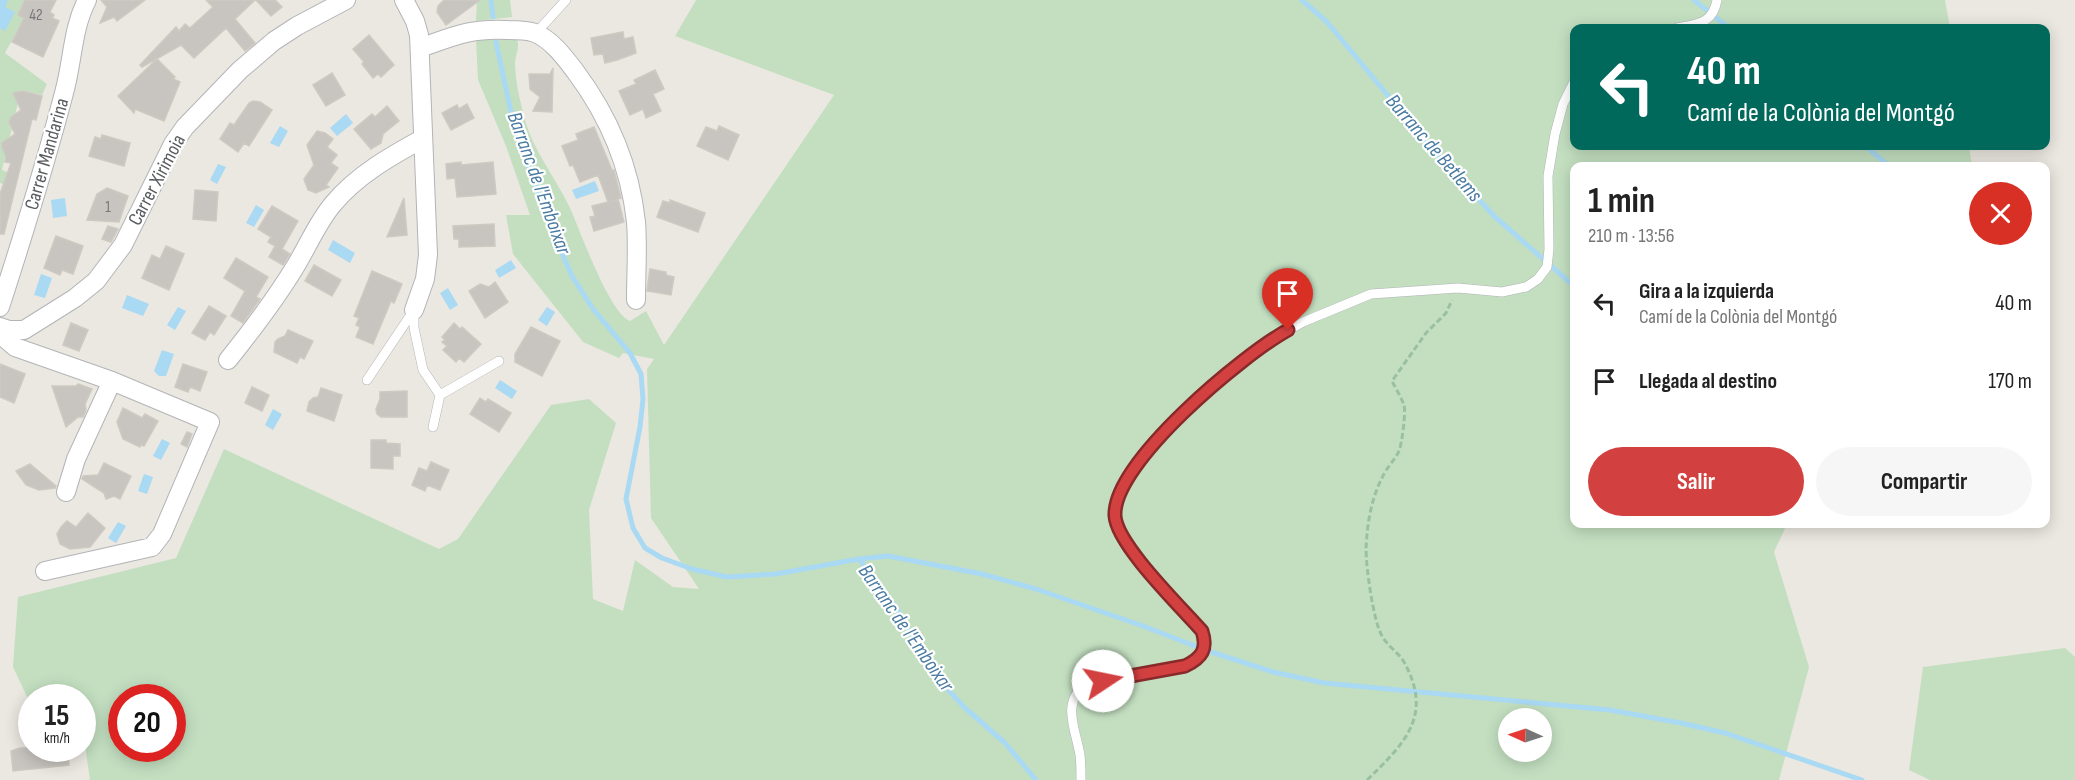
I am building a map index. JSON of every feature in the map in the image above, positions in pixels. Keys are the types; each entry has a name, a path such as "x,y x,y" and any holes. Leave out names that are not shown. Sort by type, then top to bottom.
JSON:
{"street":[{"name":"Carrer Mandarina","path":"0,307 44,169 66,86 78,21 87,0"},
{"name":"Carrer Xirimoia","path":"0,327 9,330 24,330 75,298 96,281 123,245 173,144 185,127 240,70 274,41 346,0"},
{"path":"404,0 415,21 420,48 428,255 425,279 414,310"},
{"path":"420,48 472,30 516,30 536,33 556,50 582,80 621,153 630,186 636,224 636,300"},
{"path":"228,360 267,311 319,223 334,203 368,172 422,139"},
{"path":"0,334 15,347 112,381 210,422 162,534 152,547 45,571"},
{"path":"66,492 76,459 112,381"}],"lane":[{"path":"536,33 566,0"},
{"path":"1694,24 1706,21 1713,15 1717,0"},
{"path":"1081,780 1080,756 1073,727 1072,702 1078,690 1087,684 1185,666 1196,661 1205,650 1202,631 1133,551 1120,532 1115,516 1117,500 1130,472 1185,412 1228,372 1274,338 1303,322 1371,294 1458,288 1502,292 1532,284 1547,267 1548,194 1552,152 1558,117 1570,87"},
{"path":"367,380 414,310"},
{"path":"414,310 414,328 423,370 440,395 434,427"},
{"path":"440,395 499,361"}],"path":[{"path":"1367,780 1393,755 1409,734 1417,699 1412,679 1403,661 1381,635 1374,607 1366,553 1367,524 1382,478 1399,450 1405,408 1392,381 1426,333 1446,314 1458,288"}],"green space":[{"path":"0,0 25,0 18,15 24,18 5,53 47,84 42,95 21,90 2,170 18,176 13,188 0,183"},
{"path":"477,0 510,0 512,17 476,21"},
{"path":"696,0 1945,0 1949,24 1570,24 1570,150 1970,150 1971,162 1570,162 1570,528 1785,528 1774,552 1809,667 1779,780 90,780 87,762 96,762 96,684 21,684 13,667 18,597 176,558 224,449 439,549 458,539 551,405 589,399 616,423 589,510 593,599 623,611 635,560 673,587 699,589 651,518 647,369 654,359 623,353 619,358 583,342 513,254 506,215 530,215 506,146 478,80 476,40 517,40 515,62 517,87 531,137 570,208 604,288 613,303 630,321 646,311 664,345 834,95 675,36"},
{"path":"2065,648 2075,657 2075,780 1930,780 1909,770 1923,667"}],"water":[{"path":"0,0 8,0 5,7 15,12 5,31 0,28"},
{"path":"346,114 353,123 337,136 330,128"},
{"path":"280,126 288,131 279,147 270,143"},
{"path":"218,164 226,167 217,184 210,180"},
{"path":"595,181 599,191 576,199 572,190"},
{"path":"65,198 67,216 53,218 51,200"},
{"path":"256,205 264,210 254,227 246,223"},
{"path":"333,240 355,253 350,263 328,250"},
{"path":"511,260 516,268 499,278 495,270"},
{"path":"41,274 52,278 45,298 34,295"},
{"path":"448,288 458,305 450,310 440,293"},
{"path":"127,295 149,304 143,316 122,308"},
{"path":"178,307 186,311 175,330 167,325"},
{"path":"547,307 555,312 547,326 538,320"},
{"path":"162,350 174,354 166,376 159,376 154,371"},
{"path":"500,380 517,391 512,399 495,388"},
{"path":"273,409 282,414 273,430 265,425"},
{"path":"162,439 170,443 161,460 153,456"},
{"path":"144,474 153,477 147,494 138,491"},
{"path":"118,522 126,526 116,543 108,538"}],"building":[{"path":"25,0 56,0 50,12 54,15 52,18 59,21 43,57 12,42 24,18 18,15"},
{"path":"101,0 145,0 117,21 114,17 100,23 107,7"},
{"path":"206,0 255,0 235,19 255,43 245,51 226,28 194,58 181,45 142,67 140,65 176,27 179,31 185,24 190,28 213,7"},
{"path":"256,0 275,0 282,7 271,16"},
{"path":"444,0 480,0 446,25 437,12 438,6"},
{"path":"623,32 624,39 633,37 636,53 605,63 603,54 594,55 591,38"},
{"path":"369,35 394,65 381,77 378,74 373,78 353,49"},
{"path":"157,59 175,77 173,79 180,82 164,121 135,109 134,113 118,96"},
{"path":"553,68 552,112 533,111 540,97 530,89 529,74 550,74"},
{"path":"655,70 664,89 653,94 661,111 646,118 643,109 630,115 619,91 636,84 634,80"},
{"path":"332,73 345,95 326,106 313,85"},
{"path":"23,91 42,96 36,120 32,119 4,234 0,234 0,194 11,163 5,162 2,143 15,134 9,122 11,117 21,110 13,93"},
{"path":"260,102 272,110 249,146 244,143 238,152 220,139 230,123 234,125 249,103"},
{"path":"467,104 474,118 451,130 442,113 457,105 459,109"},
{"path":"387,106 399,121 383,134 381,143 371,149 354,129 372,114 375,117"},
{"path":"719,126 739,135 728,160 697,146 706,127 717,131"},
{"path":"594,127 612,170 614,170 624,222 594,231 590,217 595,216 592,206 608,202 598,175 580,182 562,146 578,140 576,134"},
{"path":"317,131 333,139 327,147 337,155 331,163 338,168 326,185 329,187 316,193 308,190 304,179 314,165 307,145"},
{"path":"102,135 130,143 124,166 89,156 95,137 101,139"},
{"path":"461,162 461,165 493,162 496,194 457,197 455,178 447,179 446,164"},
{"path":"107,188 128,196 119,222 87,220 97,194"},
{"path":"195,190 218,192 216,221 193,219"},
{"path":"404,198 407,235 387,237"},
{"path":"670,200 705,213 698,232 657,217 663,201 670,203"},
{"path":"272,206 298,221 282,249 290,254 283,265 269,257 275,246 268,242 271,237 258,229"},
{"path":"494,224 495,246 459,247 459,239 454,239 453,226"},
{"path":"108,226 118,229 111,242 102,239"},
{"path":"56,236 83,246 73,274 62,270 60,275 44,268"},
{"path":"166,246 184,254 169,290 142,278 152,255 160,259"},
{"path":"236,258 268,277 256,297 260,299 243,323 231,316 245,291 224,278"},
{"path":"314,265 341,280 332,296 305,281"},
{"path":"650,269 666,272 666,275 674,277 671,295 647,291"},
{"path":"372,271 402,284 394,303 391,301 373,344 356,337 360,327 356,325 359,318 354,316"},
{"path":"495,282 508,302 485,318 469,291 480,284 489,287"},
{"path":"209,306 226,316 214,335 210,332 205,340 192,333"},
{"path":"71,323 88,330 79,351 63,345"},
{"path":"454,323 481,344 464,362 459,358 456,362 443,350 447,346 442,342 445,340 442,337"},
{"path":"531,327 560,341 542,376 515,362 515,354"},
{"path":"288,330 313,341 304,359 300,357 297,363 274,352 275,342 285,336"},
{"path":"0,364 25,374 14,403 0,397"},
{"path":"183,364 207,372 200,391 190,387 188,392 175,387"},
{"path":"78,384 92,389 85,404 86,410 83,417 78,417 66,427 52,386 76,386"},
{"path":"252,387 269,395 262,411 245,403"},
{"path":"321,388 342,395 334,421 307,411 309,402 318,397"},
{"path":"407,391 407,417 381,417 377,414 380,392"},
{"path":"480,398 486,402 488,399 511,413 499,432 470,414"},
{"path":"123,408 142,418 145,414 158,421 144,446 140,447 123,439 117,422"},
{"path":"187,432 192,434 187,447 181,444"},
{"path":"371,440 386,440 386,443 400,444 400,456 393,456 393,469 371,468"},
{"path":"431,462 449,470 440,490 427,485 425,491 412,485 419,468 427,471"},
{"path":"104,463 131,476 120,499 114,496 106,499 104,493 82,479 83,476 98,475"},
{"path":"30,464 56,486 55,488 39,490 26,485 16,471"},
{"path":"88,513 105,528 90,547 70,549 60,544 57,534 61,527 67,521 76,527"},
{"path":"18,749 18,762 69,762 69,765 13,771 11,751"}],"waterway":[{"path":"491,0 493,17"},
{"name":"Barranc de Betlems","path":"1302,0 1327,22 1428,144 1494,216 1570,283"},
{"name":"Barranc de l'Emboixar","path":"1694,0 1724,24"},
{"name":"Barranc de l'Emboixar","path":"496,42 515,131 555,238 572,276 593,309 630,353 641,374 643,399 640,427 626,499 633,528 645,548 662,558 692,569 727,577 776,574 859,559 897,609 929,669 965,708 1005,743 1036,780"},
{"name":"Barranc de l'Emboixar","path":"1870,150 1884,162"},
{"path":"859,559 888,556 982,574 1036,589 1273,672 1324,683 1610,710 1681,723 1725,733 1862,780"}],"route":[{"path":"1103,681 1185,666 1202,656 1205,650 1202,631 1133,551 1120,532 1115,516 1117,500 1130,472 1185,412 1228,372 1288,330"}]}
